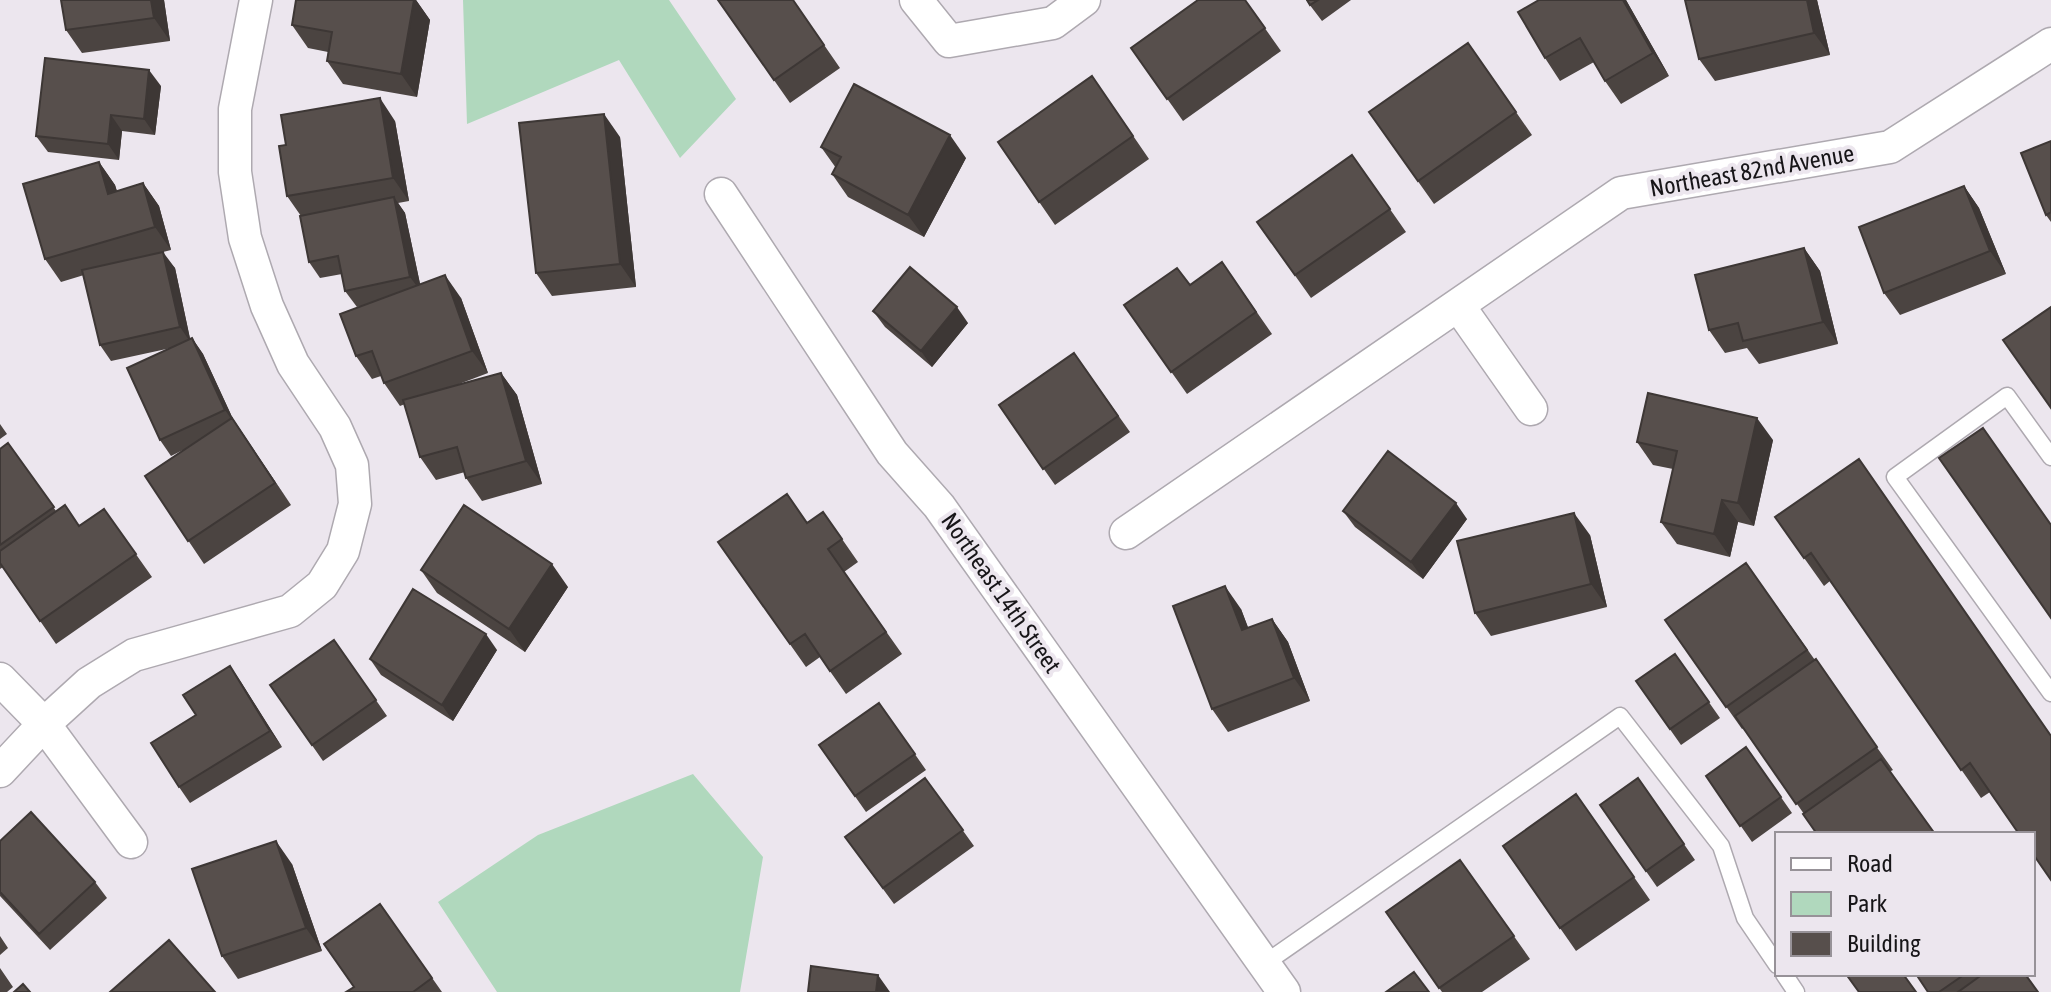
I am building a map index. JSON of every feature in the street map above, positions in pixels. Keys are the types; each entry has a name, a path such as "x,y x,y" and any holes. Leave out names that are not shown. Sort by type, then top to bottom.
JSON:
{"street":[{"path":"0,771 44,724 89,683 134,655 290,611 322,585 343,551 355,504 352,465 335,427 287,349 267,306 245,238 235,172 235,109 256,0"},
{"path":"916,0 949,41 1053,23 1084,0"},
{"name":"Northeast 82nd Avenue","path":"1126,533 1621,193 1890,147 2051,44"},
{"name":"Northeast 14th Street","path":"721,194 892,453 939,506 1284,992"},
{"path":"1458,305 1531,409"},
{"path":"0,679 44,724 131,842"}],"lane":[{"path":"2051,457 2007,396 1895,477 2051,693"},
{"path":"1264,964 1620,716 1721,846 1745,918 1775,962"}],"green space":[{"path":"463,0 669,0 736,99 680,158 619,60 467,124"},
{"path":"693,774 763,857 740,992 497,992 438,902 538,835"}],"building":[{"path":"61,0 151,0 154,18 66,30"},
{"path":"296,0 414,0 401,74 327,61 332,32 292,25"},
{"path":"718,0 793,0 824,45 774,80"},
{"path":"1198,0 1245,0 1265,28 1167,99 1131,48"},
{"path":"1539,0 1623,0 1653,53 1605,81 1580,38 1545,58 1518,12"},
{"path":"1685,0 1807,0 1814,33 1699,59"},
{"path":"1468,43 1516,112 1418,181 1369,112"},
{"path":"45,58 149,70 144,119 111,115 108,144 36,136"},
{"path":"1092,76 1133,136 1039,202 998,142"},
{"path":"854,84 950,135 908,215 832,174 841,157 821,147"},
{"path":"380,98 393,178 287,196 279,146 286,145 281,115"},
{"path":"604,114 620,264 536,273 519,123"},
{"path":"2051,141 2051,212 2046,215 2021,153"},
{"path":"1352,155 1390,209 1295,275 1257,222"},
{"path":"99,162 108,194 143,183 155,227 45,259 23,184"},
{"path":"1964,186 1990,251 1884,293 1859,227"},
{"path":"394,197 410,277 345,291 338,256 309,262 300,216"},
{"path":"1804,248 1823,322 1743,341 1738,323 1709,330 1695,275"},
{"path":"163,252 180,327 100,345 82,270"},
{"path":"1222,262 1256,312 1171,372 1124,305 1177,268 1190,285"},
{"path":"910,267 957,307 921,351 873,311"},
{"path":"445,275 472,351 384,383 372,351 356,356 340,314"},
{"path":"2051,307 2051,408 2003,340"},
{"path":"192,338 225,410 160,440 127,368"},
{"path":"1074,353 1118,416 1043,469 999,405"},
{"path":"501,373 526,461 466,478 457,447 420,457 403,400"},
{"path":"1648,393 1757,418 1738,503 1722,500 1714,534 1661,522 1677,451 1637,442"},
{"path":"232,418 275,483 188,541 145,476"},
{"path":"1983,428 2051,525 2051,618 1939,458"},
{"path":"8,443 54,507 0,545 0,449"},
{"path":"1388,451 1456,503 1411,562 1343,511"},
{"path":"1859,459 2051,736 2051,880 2035,857 2035,832 2018,832 1970,763 1961,770 1811,553 1804,558 1775,517"},
{"path":"787,494 807,523 823,512 842,539 828,549 886,632 830,671 805,634 790,644 718,542"},
{"path":"65,505 79,526 104,509 136,554 40,621 0,563 0,551"},
{"path":"464,505 552,564 509,629 421,570"},
{"path":"1574,513 1591,584 1475,613 1457,541"},
{"path":"1746,563 1807,650 1726,707 1665,620"},
{"path":"1225,586 1242,630 1272,619 1294,678 1212,709 1173,606"},
{"path":"413,589 486,634 442,705 370,659"},
{"path":"334,640 376,700 312,745 270,685"},
{"path":"1675,654 1709,702 1670,729 1636,681"},
{"path":"1816,659 1877,747 1796,804 1735,716"},
{"path":"230,666 270,731 179,787 151,743 196,715 183,695"},
{"path":"879,703 915,754 855,796 819,745"},
{"path":"1746,747 1781,797 1740,826 1706,776"},
{"path":"1881,759 1934,832 1816,832 1803,814"},
{"path":"925,778 963,830 883,888 845,837"},
{"path":"1638,778 1684,844 1646,871 1600,805"},
{"path":"1576,794 1634,877 1560,928 1503,846"},
{"path":"31,812 95,882 39,934 0,892 0,841"},
{"path":"276,841 306,928 222,956 192,869"},
{"path":"1460,860 1514,936 1439,988 1386,912"},
{"path":"380,904 432,978 413,992 346,992 354,987 324,944"},
{"path":"169,940 215,992 110,992"},
{"path":"811,966 878,975 876,992 808,992"},
{"path":"1414,972 1429,992 1386,992"},
{"path":"1847,976 1904,976 1916,992 1859,992"},
{"path":"1917,976 1962,976 1939,992 1928,992"},
{"path":"1980,976 2026,976 2038,992 1958,992"},
{"path":"23,984 30,992 14,992"}]}
